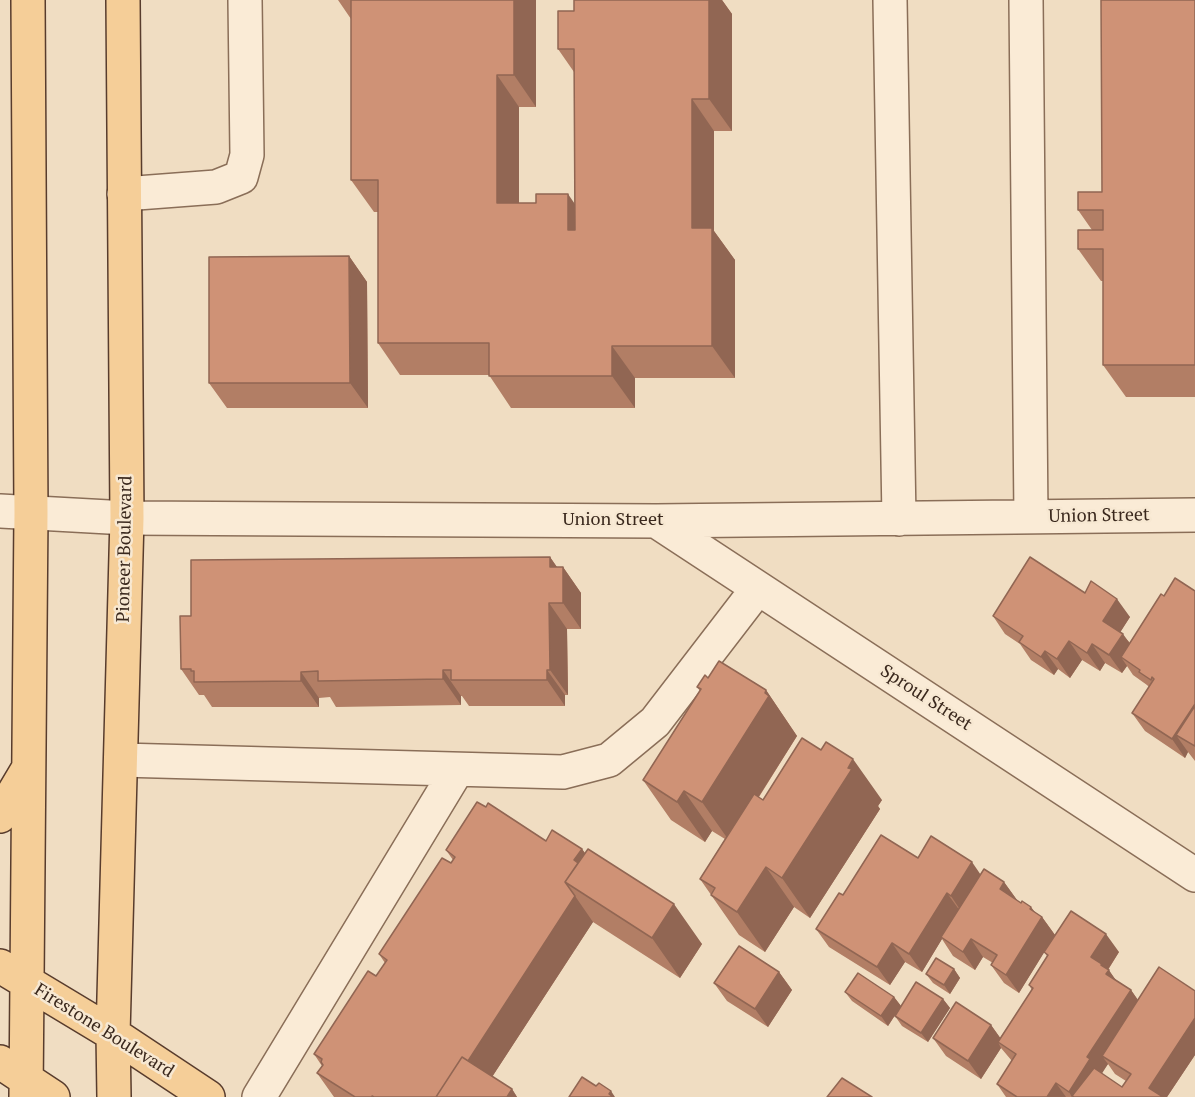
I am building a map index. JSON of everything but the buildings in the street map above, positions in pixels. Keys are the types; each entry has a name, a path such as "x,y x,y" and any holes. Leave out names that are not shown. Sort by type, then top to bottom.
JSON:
{"main road":[{"path":"28,0 15,512 29,767 28,983 18,1079 54,1097"},
{"name":"Pioneer Boulevard","path":"114,1097 113,1034 127,518 123,0"},
{"path":"0,816 29,767"},
{"name":"Firestone Boulevard","path":"0,966 113,1034 208,1097"}],"street":[{"path":"124,194 216,188 241,177 247,155 245,0"},
{"path":"890,0 899,519"},
{"path":"1026,0 1032,517"},
{"name":"Union Street","path":"15,512 127,518 656,521 1195,515"},
{"name":"Sproul Street","path":"656,521 1195,875"},
{"path":"121,760 563,772 609,760 655,722 758,588"},
{"path":"259,1097 457,770"}]}
